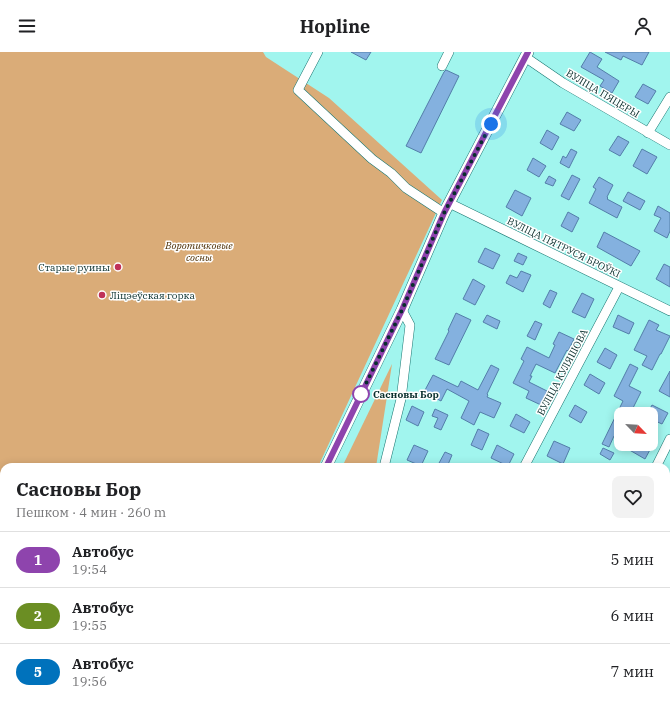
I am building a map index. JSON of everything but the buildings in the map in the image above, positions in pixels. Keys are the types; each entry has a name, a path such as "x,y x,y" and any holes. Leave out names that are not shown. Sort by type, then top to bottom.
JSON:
{"main road":[{"path":"328,463 402,310 444,213 527,55"}],"street":[{"path":"318,52 298,90 372,159 391,173 406,188 444,213"},
{"path":"442,66 449,52"},
{"name":"ВУЛІЦА ПЯЦЕРЫ","path":"527,55 563,83 670,145"},
{"path":"648,133 670,97"},
{"name":"ВУЛІЦА ПЯТРУСЯ БРОЎКІ","path":"449,203 670,311"},
{"name":"ВУЛІЦА КУЛЯШОВА","path":"526,463 619,286"},
{"path":"385,463 401,399 410,325 402,310"},
{"path":"658,463 670,439"}],"green space":[{"name":"Воротичковые сосны","path":"0,52 263,52 266,57 329,98 442,200 320,463 0,463"},
{"path":"392,364 377,463 344,463"}],"bus line":[{"name":"1","path":"328,463 402,310 444,213 528,52"}],"place":[{"name":"Старые руины","path":"118,267"},
{"name":"Ліцэеўская горка","path":"102,295"},
{"name":"Сасновы Бор","path":"361,394"}],"route":[{"path":"361,394 359,398 402,310 444,213 491,124"}]}
